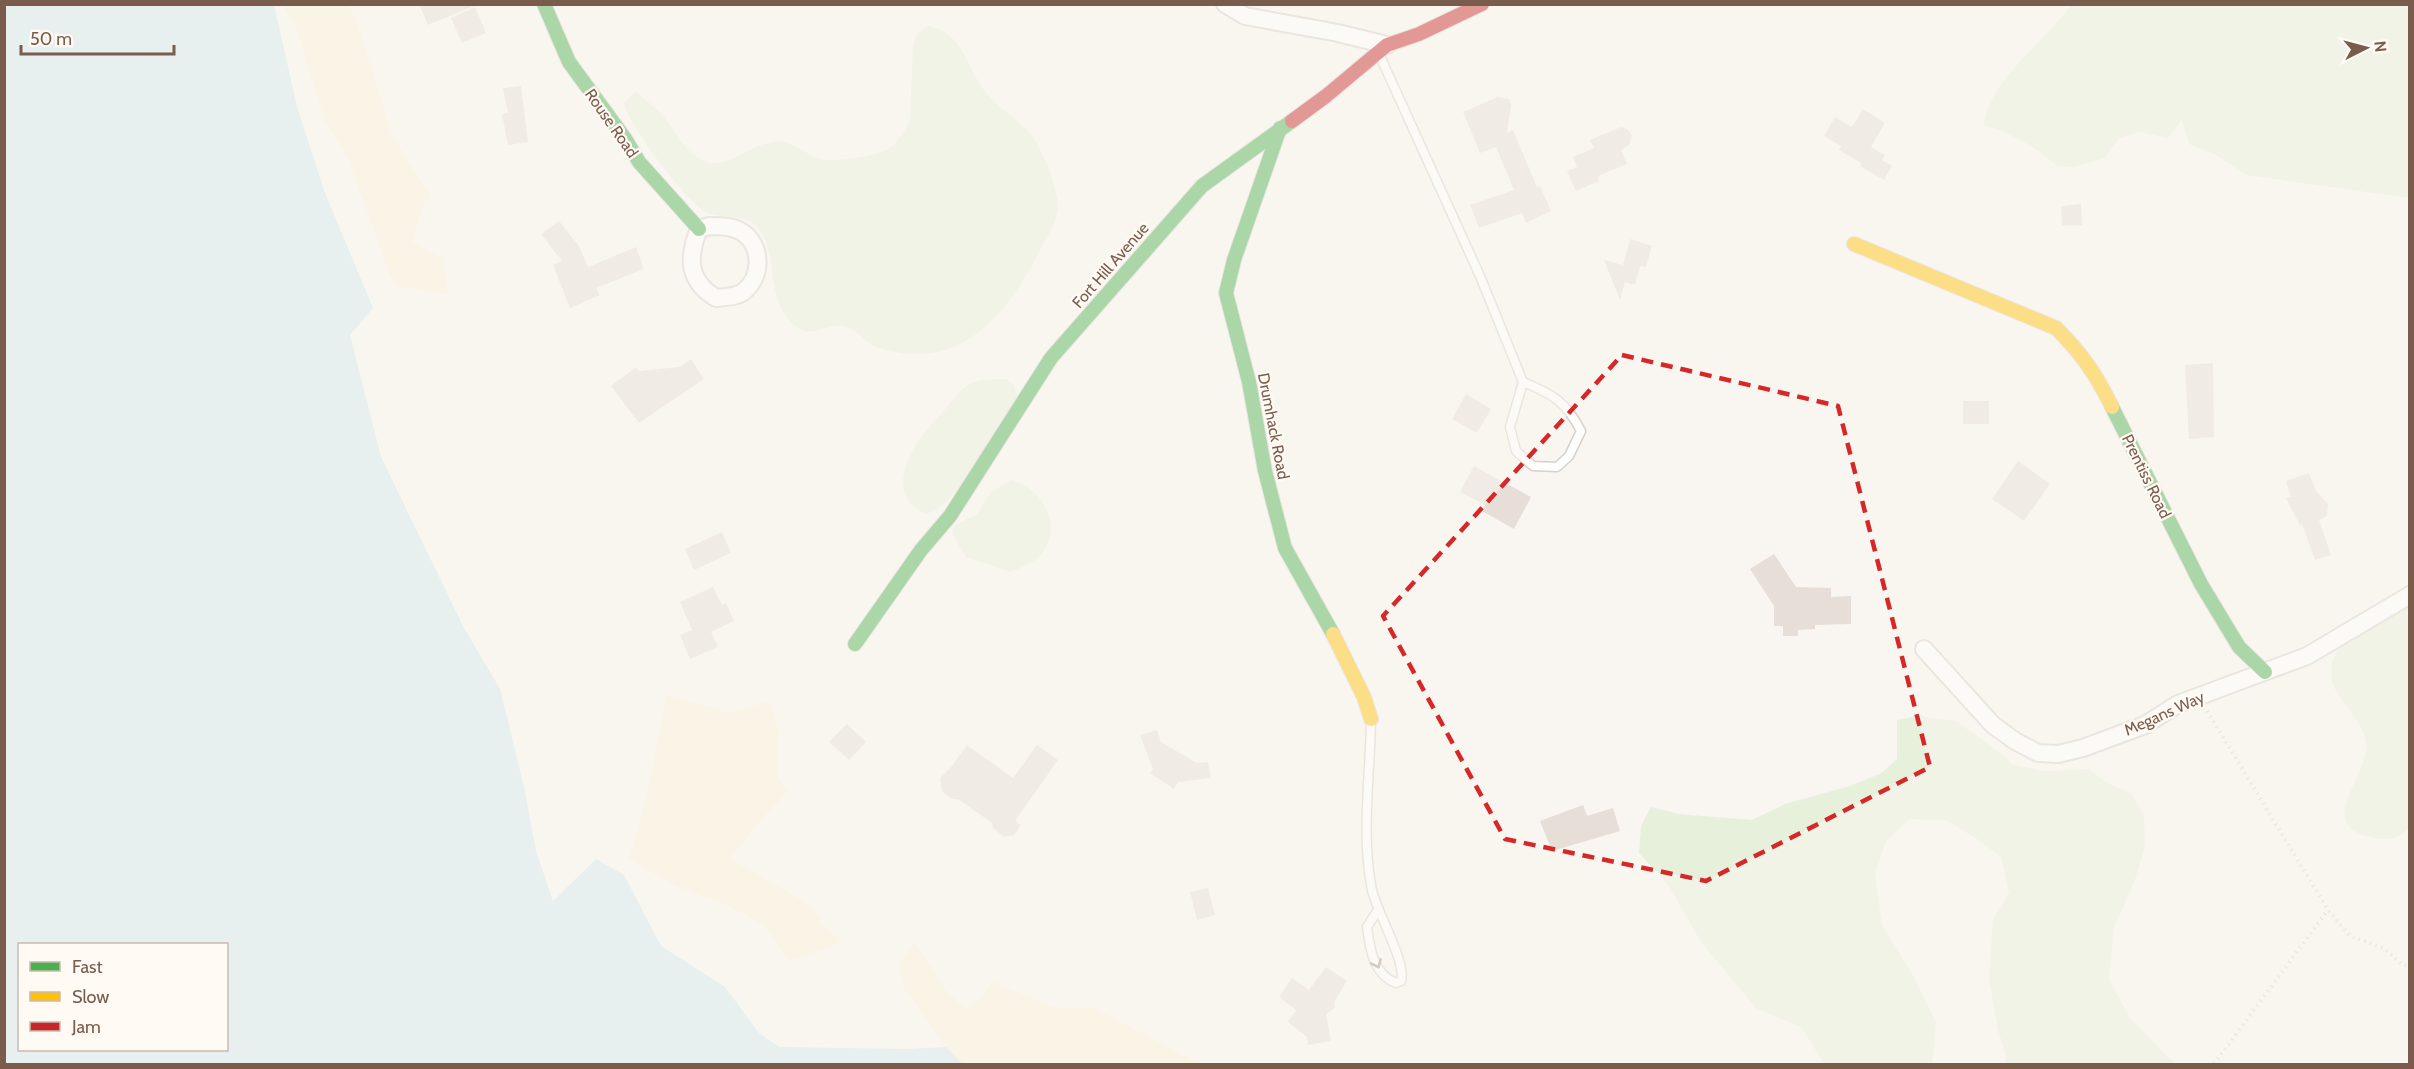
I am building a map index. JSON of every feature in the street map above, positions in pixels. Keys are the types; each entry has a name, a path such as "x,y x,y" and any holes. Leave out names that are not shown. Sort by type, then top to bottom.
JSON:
{"street":[{"name":"Rouse Road","path":"544,4 565,53 581,79 616,125 639,162 699,230"},
{"path":"1225,4 1245,16 1338,33 1382,49"},
{"name":"Fort Hill Avenue","path":"855,644 921,550 950,516 1051,358 1202,186 1326,96 1382,49 1482,4"},
{"name":"Drumhack Road","path":"1280,128 1234,260 1226,293 1249,382 1265,471 1285,548 1345,656 1364,697 1371,719"},
{"path":"724,226 741,231 752,241 758,254 757,270 752,282 742,293 716,298 702,290 694,276 691,261 693,244 699,230 724,226"},
{"name":"Prentiss Road","path":"1854,244 2031,316 2056,328 2075,347 2095,373 2200,585 2239,647 2265,672"},
{"path":"2265,672 2307,656 2409,596"},
{"name":"Megans Way","path":"1924,650 1993,725 2015,741 2038,753 2058,754 2083,748 2145,725 2178,704 2265,672"}],"lane":[{"path":"1382,49 1523,382 1510,427 1516,451 1533,466 1557,468 1569,456 1581,431 1570,410 1544,390 1523,382"},
{"path":"1371,719 1367,842 1369,868 1378,910 1402,964 1403,975 1401,981 1396,983 1385,979 1379,971 1371,949 1367,927 1378,910"}],"path":[{"path":"2198,697 2328,910 2350,936 2383,948 2403,965 2409,966"},
{"path":"2214,1065 2328,910"}],"highlighted area":[{"path":"1622,355 1838,406 1930,767 1706,881 1505,839 1383,616"}],"green space":[{"path":"2072,4 2409,5 2409,198 2246,175 2216,155 2189,144 2182,120 2168,138 2139,132 2119,138 2105,158 2075,167 2057,166 2023,141 1984,125 1988,109 2007,77"},
{"path":"928,26 950,36 958,44 988,95 1025,128 1037,144 1055,187 1058,211 1054,222 1030,269 1003,309 987,326 948,349 925,354 900,353 878,348 844,326 837,325 812,331 800,329 785,314 779,302 769,251 759,229 748,221 711,214 695,204 646,144 624,103 636,91 663,116 689,151 702,160 712,163 731,159 773,142 788,143 823,160 842,160 874,154 888,149 895,143 910,120 913,45 917,34"},
{"path":"1007,379 1014,386 1018,400 971,473 936,510 924,513 919,510 909,501 903,484 904,472 918,441 967,385 980,380"},
{"path":"1011,480 1022,484 1040,499 1050,519 1051,530 1049,541 1040,556 1011,572 966,557 952,534 954,526 977,514 990,493"},
{"path":"2409,607 2409,827 2397,837 2382,839 2360,834 2348,825 2345,814 2347,801 2365,757 2366,743 2358,722 2337,693 2331,672 2333,660 2346,641 2366,628"},
{"path":"1917,716 1956,721 2006,757 2011,764 2044,771 2089,769 2106,782 2132,794 2144,815 2145,847 2134,883 2114,927 2109,979 2129,1017 2175,1064 2005,1064 2006,1056 1998,1030 1989,978 1993,919 2009,893 2001,857 1948,821 1910,819 1886,841 1875,873 1882,925 1914,977 1936,1022 1932,1064 1824,1064 1802,1028 1756,1008 1701,942 1669,886 1639,853 1641,826 1651,807 1678,814 1752,820 1785,804 1850,786 1882,773 1897,759 1897,720"}],"sand":[{"path":"283,5 348,5 356,19 393,137 431,197 424,203 412,242 443,258 448,294 394,286 348,159 324,119 297,30"},
{"path":"667,694 729,713 769,701 779,731 778,779 789,790 730,859 802,900 821,917 818,922 843,942 788,961 765,926 731,907 671,884 629,858 647,794"},
{"path":"915,942 946,991 965,1008 975,1004 993,982 1057,1008 1093,1007 1194,1061 1206,1064 963,1064 946,1047 903,987 899,963"}],"water":[{"path":"5,4 274,5 297,107 325,193 373,308 350,335 381,457 464,628 500,689 524,787 536,851 553,901 596,859 624,875 661,946 725,987 759,1033 779,1047 909,1049 946,1047 963,1064 5,1064"}],"building":[{"path":"419,4 476,4 476,5 428,25"},
{"path":"475,7 486,33 462,43 451,18"},
{"path":"521,86 528,142 508,145 502,114 508,113 503,88"},
{"path":"1498,97 1509,99 1511,106 1507,133 1513,130 1537,187 1540,186 1551,211 1526,223 1522,213 1479,228 1470,205 1514,190 1496,147 1480,153 1463,112"},
{"path":"1863,109 1885,123 1871,147 1885,155 1882,160 1892,166 1884,180 1860,166 1861,163 1839,150 1841,146 1824,136 1835,117 1852,127"},
{"path":"1621,127 1627,129 1632,135 1629,145 1621,150 1627,164 1598,176 1599,181 1576,191 1567,171 1577,167 1573,157 1594,148 1590,140"},
{"path":"2081,204 2082,225 2062,226 2061,206"},
{"path":"559,221 579,246 588,267 636,247 644,269 596,288 600,295 570,308 553,265 562,261 541,234"},
{"path":"1630,239 1652,246 1646,267 1640,266 1635,285 1625,282 1620,300 1604,260 1623,265"},
{"path":"691,359 704,379 639,423 611,386 636,367 639,371 680,367"},
{"path":"2213,363 2214,437 2189,439 2185,365"},
{"path":"1466,394 1491,409 1477,433 1452,419"},
{"path":"1963,401 1989,401 1989,424 1963,424"},
{"path":"2018,461 2050,484 2024,521 1992,499"},
{"path":"1474,466 1531,497 1514,529 1482,511 1485,505 1460,492"},
{"path":"2309,473 2316,491 2328,504 2327,516 2319,520 2331,555 2315,560 2302,524 2300,525 2286,498 2291,497 2286,481"},
{"path":"722,532 731,553 694,570 685,549"},
{"path":"1774,554 1796,587 1831,588 1831,597 1851,596 1851,624 1815,625 1815,629 1798,630 1798,636 1783,636 1783,626 1774,626 1774,606 1750,569"},
{"path":"713,587 722,605 726,603 734,621 711,632 718,647 690,659 680,635 692,630 680,602"},
{"path":"847,724 866,742 849,760 829,742"},
{"path":"1157,730 1161,742 1197,763 1208,762 1211,778 1178,782 1174,789 1150,773 1153,769 1140,735"},
{"path":"967,745 1013,778 1037,745 1058,760 1015,821 1021,825 1014,835 1004,837 993,828 992,823 958,799 952,799 942,791 940,778"},
{"path":"1583,805 1587,816 1613,808 1620,831 1552,851 1540,821"},
{"path":"1208,888 1215,915 1197,920 1190,892"},
{"path":"1326,967 1347,981 1334,1002 1335,1008 1326,1014 1331,1041 1308,1045 1307,1037 1288,1022 1296,1010 1279,997 1292,978 1309,990"}],"traffic: fast":[{"path":"544,4 569,62 626,140 639,162 699,229"},
{"path":"855,644 921,550 950,516 1051,358 1202,186 1292,121"},
{"path":"1280,128 1234,260 1226,293 1249,382 1265,471 1285,548 1333,634"},
{"path":"2112,407 2201,584 2239,647 2265,672"}],"traffic: slow":[{"path":"1854,244 2056,328 2088,365 2112,407"},
{"path":"1333,634 1364,697 1371,719"}],"traffic: jam":[{"path":"1292,121 1387,45 1419,34 1482,4"}]}
